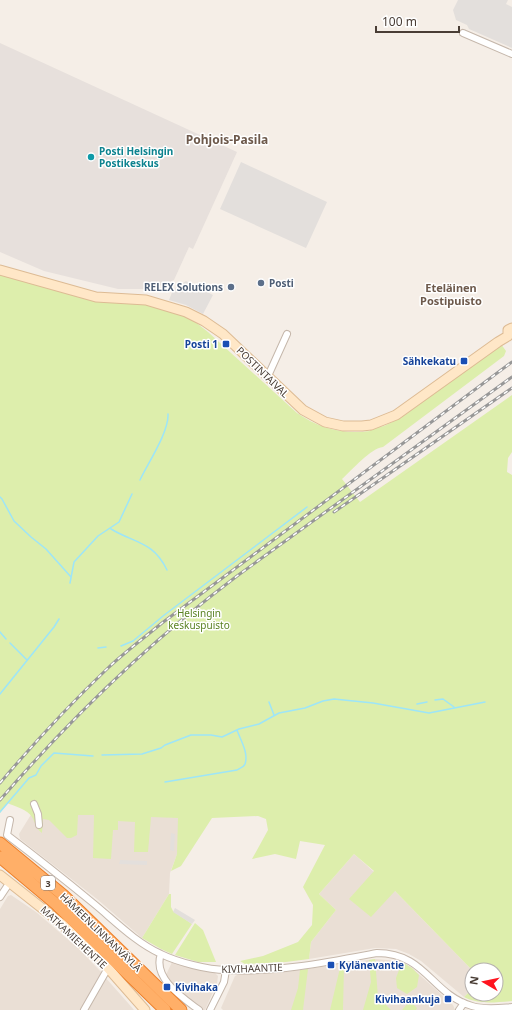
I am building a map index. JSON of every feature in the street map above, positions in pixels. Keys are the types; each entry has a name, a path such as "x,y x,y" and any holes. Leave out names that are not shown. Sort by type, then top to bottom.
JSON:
{"highway":[{"name":"HÄMEENLINNANVÄYLÄ","path":"0,843 63,895 181,1010"},
{"name":"HÄMEENLINNANVÄYLÄ","path":"0,857 56,904 165,1010"}],"street":[{"path":"464,33 512,54"},
{"name":"POSTINTAIVAL","path":"0,270 96,297 146,300 186,312 204,321 223,334 303,410 314,416 343,426 362,426 380,422 396,415 511,335"},
{"path":"268,376 288,334"},
{"path":"34,804 38,814 39,825"},
{"name":"KIVIHAANTIE","path":"10,820 7,835 95,904 136,939 161,954 178,960 226,970 285,967 386,953 402,957 416,964 450,996 464,1003 484,1008 512,1007"},
{"name":"MATKAMIEHENTIE","path":"0,874 62,924 108,968 133,998 140,1010"},
{"path":"0,897 10,882"},
{"path":"161,954 159,963 165,980 184,999 199,1010"},
{"path":"84,1010 108,968"},
{"path":"210,1010 224,982 226,970"},
{"name":"MATKAMIEHENTIE","path":"133,998 139,1002 145,1010"},
{"path":"459,1010 464,1003"}],"shaded area":[{"path":"458,0 508,0 506,4 512,7 512,48 469,29 467,25 456,20 453,10"},
{"path":"0,43 237,152 193,249 189,247 174,280 151,289 118,289 44,271 0,252"},
{"path":"241,162 327,202 306,248 220,209"},
{"path":"186,281 213,295 203,314 186,305 169,300 173,290"},
{"path":"32,813 199,818 179,849 170,873 169,894 142,938 97,899 20,839 19,834"},
{"path":"171,833 175,834 174,851 170,850"},
{"path":"354,854 392,888 464,962 464,997 421,961 396,949 375,948 309,959 311,942 336,910 319,894"},
{"path":"120,860 147,861 147,865 119,864"},
{"path":"11,895 36,912 79,949 102,973 82,1010 0,1010 0,909 8,896"},
{"path":"175,908 195,920 192,924 173,912"},
{"path":"375,959 400,961 412,968 453,1005 455,1010 223,1010 221,1008 235,976 239,974 287,972"},
{"path":"173,960 213,971 218,976 217,983 205,1010 202,1010 186,999 165,977"},
{"path":"104,976 128,1003 134,1010 85,1010"}],"green space":[{"name":"Helsingin keskuspuisto","path":"0,274 93,300 111,303 136,303 155,306 189,317 208,332 297,413 314,423 341,431 370,431 370,429 384,426 402,417 501,344 506,351 504,356 383,447 378,448 367,455 342,479 360,502 512,395 512,452 508,458 507,472 512,475 512,1001 504,1001 504,962 464,962 395,891 371,917 349,899 374,871 354,854 319,894 336,910 311,942 309,959 245,964 240,961 263,956 298,942 312,925 313,905 303,887 325,845 300,841 296,859 275,854 252,859 268,830 266,819 258,816 212,818 181,866 171,871 177,854 178,818 151,817 148,852 134,852 135,822 118,821 118,830 113,830 111,859 93,858 94,815 78,815 77,835 67,838 49,820 43,819 42,833 30,815 14,805 7,803 0,813"},
{"path":"169,894 171,894 171,907 173,911 192,924 172,954 142,938"},
{"path":"195,923 203,930 216,962 198,962 175,955"},
{"path":"375,959 378,997 391,1010 363,1010 371,982 369,960"},
{"path":"402,962 412,968 419,975 417,987 407,994 397,988 396,978"},
{"path":"344,967 343,1010 330,1010 340,968"},
{"path":"308,969 303,1010 291,1010 298,988 300,970"},
{"path":"410,1001 417,1008 416,1010 402,1010"}],"waterway":[{"path":"140,480 162,438 168,414"},
{"path":"70,583 74,562 98,536 119,522 132,494"},
{"path":"0,497 14,521 46,549 71,577"},
{"path":"121,646 133,641 163,616 307,507"},
{"path":"111,529 142,544 156,553 162,560 167,570"},
{"path":"0,694 59,619"},
{"path":"0,632 6,639"},
{"path":"10,643 27,660"},
{"path":"98,648 106,647"},
{"path":"102,755 142,754 161,748 191,735 211,735 222,737 239,729 259,724 279,713 305,708 323,701 334,699 373,703 429,713 485,702"},
{"path":"435,700 443,699 454,707"},
{"path":"269,702 274,715"},
{"path":"417,704 427,702"},
{"path":"165,782 237,770 243,767 245,764 246,755 237,730"},
{"path":"0,812 29,778 36,775 41,766 54,753 93,756"}],"railway":[{"path":"0,783 66,710 108,668 162,623 512,362"},
{"path":"0,800 83,710 143,654 205,601 237,576 512,377"},
{"path":"334,512 512,388"}],"place":[{"name":"Posti Helsingin Postikeskus","path":"91,157"},
{"name":"Posti","path":"261,283"},
{"name":"RELEX Solutions","path":"231,287"},
{"name":"Posti 1","path":"226,344"},
{"name":"Sähkekatu","path":"464,361"},
{"name":"Kylänevantie","path":"331,965"},
{"name":"Kivihaka","path":"167,987"},
{"name":"Kivihaankuja","path":"448,999"}],"district":[{"name":"Pohjois-Pasila","path":"227,139"},
{"name":"Eteläinen Postipuisto","path":"451,293"}]}
